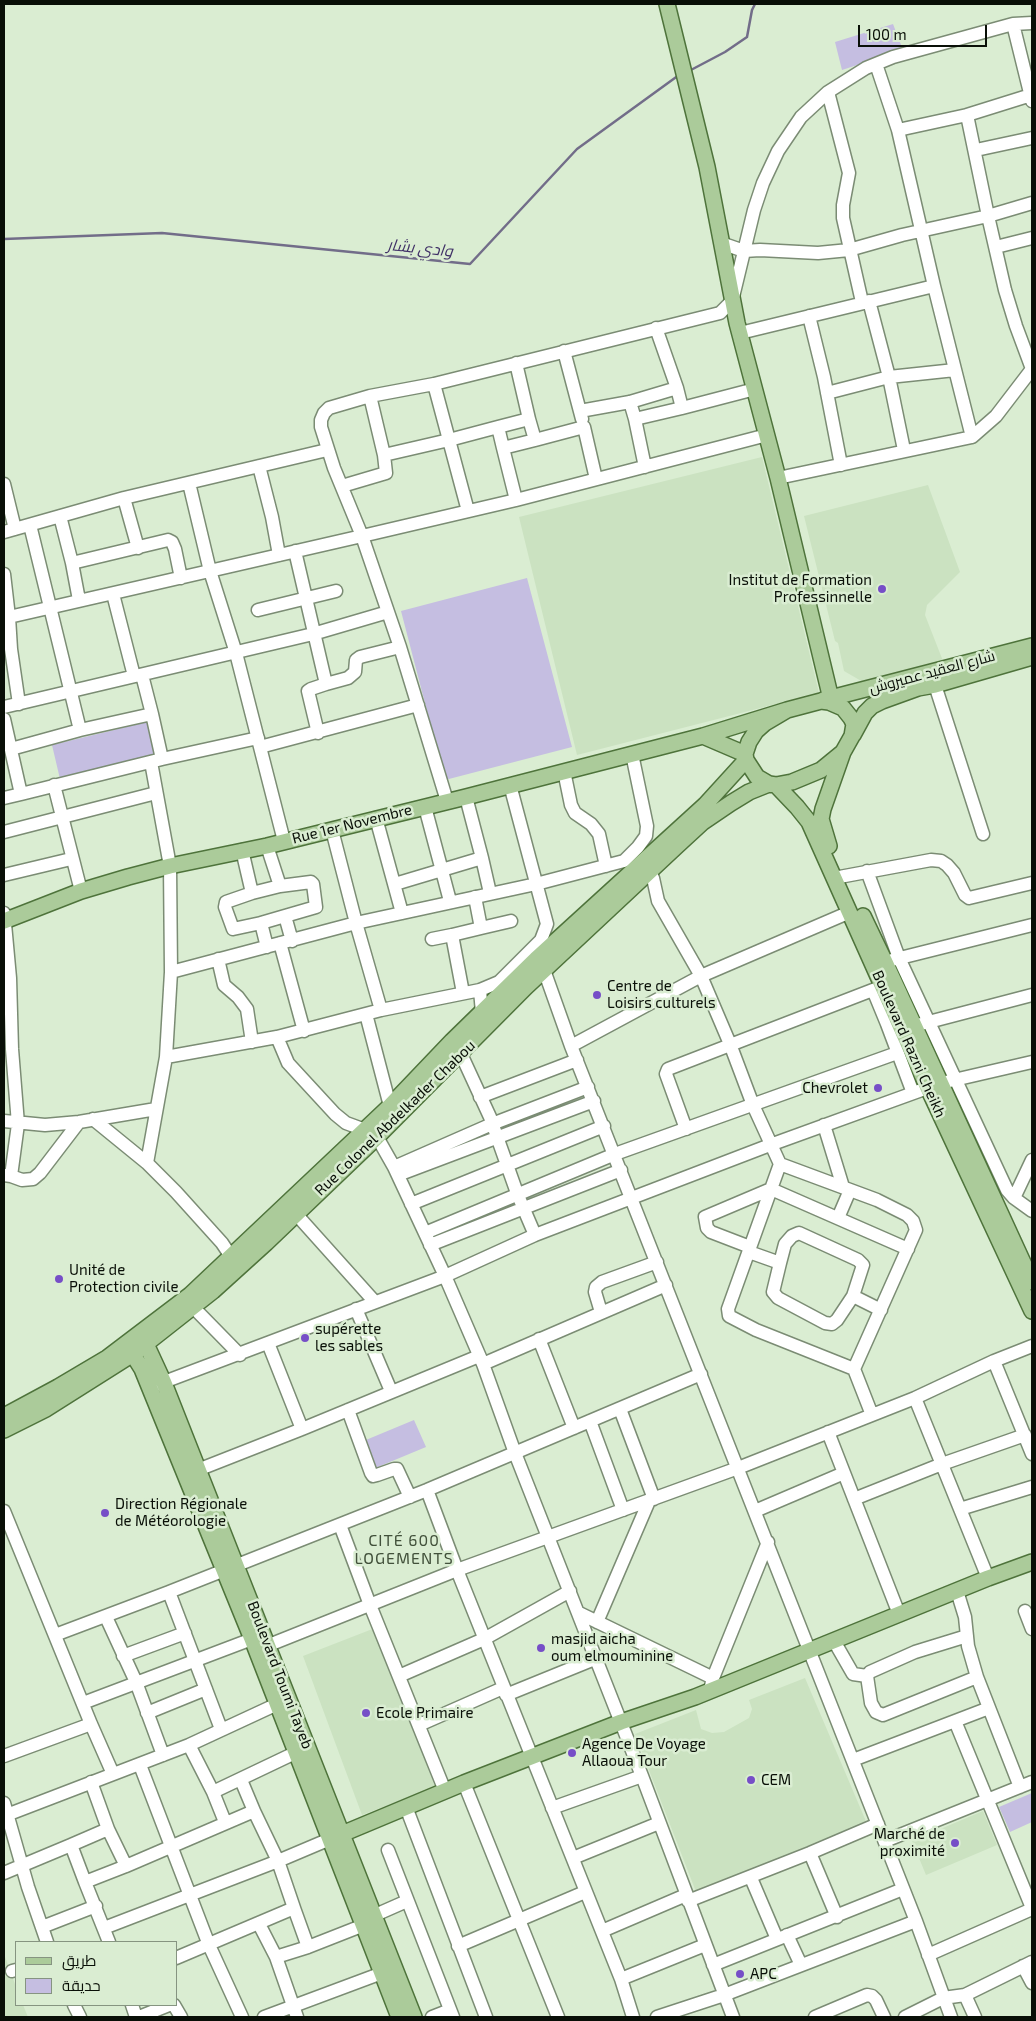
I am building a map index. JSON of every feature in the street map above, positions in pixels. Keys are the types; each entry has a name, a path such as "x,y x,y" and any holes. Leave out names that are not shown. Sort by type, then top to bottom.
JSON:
{"main road":[{"path":"667,4 707,167 732,301 778,478 830,702 851,718 854,724 852,736 843,752 833,762 813,774 792,782 772,784 757,777 745,757 702,736"},
{"name":"شارع العقيد عميروش","path":"830,702 904,678 1032,646"},
{"name":"شارع العقيد عميروش","path":"852,736 865,713 872,706 918,688 935,685 1032,657"},
{"path":"745,757 749,742 756,731 765,723 788,710 830,702"},
{"name":"Rue 1er Novembre","path":"4,918 81,891 170,866 267,846 466,797 702,736 788,710"},
{"name":"Boulevard Razni Cheikh","path":"843,752 828,792 821,819 850,912 892,1021 934,1085 1032,1282"},
{"name":"Rue Colonel Abdelkader Chabou","path":"4,1430 46,1409 136,1344 193,1307 235,1262 371,1134 540,965 705,805 745,757"},
{"name":"Rue Colonel Abdelkader Chabou","path":"4,1416 136,1344 190,1295 296,1214 371,1134 390,1106 457,1048 482,1013 647,874 703,822 749,792 772,784"},
{"name":"Boulevard Razni Cheikh","path":"772,784 797,807 809,822 838,877 892,960 922,1023 934,1085 1032,1311"},
{"name":"Boulevard Toumi Tayeb","path":"136,1344 156,1385 192,1472 369,1920 414,2017"},
{"path":"335,1836 712,1684 834,1641 1032,1562"},
{"name":"Boulevard Toumi Tayeb","path":"283,1701 297,1752 335,1836"},
{"name":"Boulevard Toumi Tayeb","path":"369,1920 382,1973 399,2017"}],"street":[{"path":"447,801 400,647 362,536 327,450 321,426 324,413 335,405 370,396 434,384 717,314 732,301 754,210 763,183 778,151 802,117 828,92 866,68 876,64 931,46 1013,24 1032,24"},
{"path":"898,130 1032,98 1013,24"},
{"path":"876,64 898,130 934,286 972,437"},
{"path":"828,92 849,173 843,205 844,224 865,302 889,377 904,450"},
{"path":"778,478 972,437 996,416 1032,369 1012,312 988,216 976,150 967,115"},
{"path":"976,150 1032,138"},
{"path":"721,243 744,251 818,253 850,250 921,230 988,216 1032,204"},
{"path":"996,248 1032,238"},
{"path":"740,333 934,286"},
{"path":"809,316 827,393 841,466"},
{"path":"656,328 682,408"},
{"path":"564,351 596,479"},
{"path":"516,363 535,440"},
{"path":"827,393 889,377 955,370"},
{"path":"434,384 468,511"},
{"path":"580,411 630,402 677,388"},
{"path":"635,419 755,389"},
{"path":"342,486 384,474 386,469 370,396"},
{"path":"630,402 645,467"},
{"path":"384,455 529,420"},
{"path":"502,448 584,426"},
{"path":"498,427 516,500"},
{"path":"7,611 50,606 113,594 516,500 767,435"},
{"path":"4,484 9,530 124,498 327,450"},
{"path":"259,466 279,555"},
{"path":"189,483 210,571 236,653 284,841"},
{"path":"124,498 138,548"},
{"path":"60,516 79,600"},
{"path":"30,525 80,730"},
{"path":"72,563 171,541 175,549 181,578"},
{"path":"295,551 326,684"},
{"path":"4,574 7,611 7,650 20,704"},
{"path":"258,610 336,591"},
{"path":"113,594 152,714 157,760 156,793 170,866 171,972 166,1057 147,1163"},
{"path":"4,707 313,634 388,612"},
{"path":"318,733 308,692 311,689 348,678 354,672 356,660 360,657 400,647"},
{"path":"1032,657 1032,662"},
{"path":"935,685 983,834"},
{"path":"4,798 157,760 318,733 418,705"},
{"path":"11,749 80,730 152,714"},
{"path":"4,720 22,794"},
{"path":"171,972 356,923 450,901 536,884 624,861 646,836 647,826 632,754"},
{"path":"564,771 570,804 576,814 591,824 599,834 606,866"},
{"path":"54,785 81,891"},
{"path":"166,1057 304,1031 381,1010 480,990 498,982 544,936 547,924 510,785"},
{"path":"4,832 156,793"},
{"path":"466,797 490,893"},
{"path":"425,806 450,901"},
{"path":"376,818 402,913"},
{"path":"332,830 381,1010"},
{"path":"267,846 280,886"},
{"path":"242,850 252,893"},
{"path":"395,884 482,858"},
{"path":"4,875 72,859"},
{"path":"838,877 931,860 941,861 947,865 954,873 964,895 969,898 1032,883"},
{"path":"867,872 892,960 1032,925"},
{"path":"647,874 653,878 658,901 701,976 753,1105 780,1164 877,1200 907,1215 913,1221 916,1230 854,1369 872,1415"},
{"path":"307,882 312,884 316,907 233,930 225,907 226,902 252,893 307,882"},
{"path":"475,897 481,928"},
{"path":"571,1046 701,976 850,912"},
{"path":"285,916 286,942 304,1031"},
{"path":"4,918 10,978 12,1049 18,1124 7,1175 22,1180 33,1179 40,1173 78,1122"},
{"path":"432,939 511,921"},
{"path":"261,923 267,947"},
{"path":"452,935 463,993"},
{"path":"218,960 224,985 238,997 246,1009 252,1042"},
{"path":"540,965 768,1542 916,1921 951,2017"},
{"path":"686,1129 666,1074 668,1069 878,988"},
{"path":"480,990 482,1013"},
{"path":"1032,995 922,1023 957,1080 1009,1193 1032,1211"},
{"path":"366,1014 390,1106"},
{"path":"892,1021 897,1053 913,1093"},
{"path":"277,1037 288,1062 335,1114 346,1123 371,1134 396,1171 445,1276 481,1360 515,1453 597,1658 733,2017"},
{"path":"457,1048 492,1124 508,1164 517,1194 535,1235"},
{"path":"425,1234 615,1154 897,1053"},
{"path":"480,1097 577,1060"},
{"path":"156,1385 240,1355 374,1301 445,1276 535,1235 824,1125 934,1085 1032,1062"},
{"path":"396,1171 492,1124 588,1087"},
{"path":"396,1171 497,1137 594,1101"},
{"path":"4,1122 45,1125 93,1120 156,1109"},
{"path":"93,1120 147,1163 222,1243 235,1262"},
{"path":"824,1125 847,1189 838,1218"},
{"path":"411,1204 604,1126"},
{"path":"1014,1198 1032,1160"},
{"path":"780,1164 728,1309 728,1316 756,1330 854,1369"},
{"path":"430,1245 621,1170"},
{"path":"780,1263 711,1232 707,1228 705,1218 771,1189 908,1249"},
{"path":"296,1214 374,1301"},
{"path":"799,1233 861,1262 863,1265 862,1270 853,1296 837,1320 832,1324 825,1323 778,1298 773,1292 785,1244 792,1236 799,1233"},
{"path":"600,1312 595,1292 596,1287 602,1282 657,1262"},
{"path":"192,1472 391,1392 539,1338 666,1285"},
{"path":"853,1296 881,1310"},
{"path":"193,1307 240,1355"},
{"path":"356,1308 391,1392"},
{"path":"539,1338 574,1428"},
{"path":"268,1343 302,1429"},
{"path":"83,1703 195,1660 259,1644 370,1606 457,1570 738,1468 915,1398 994,1361 1032,1346"},
{"path":"994,1361 1026,1427 1032,1454"},
{"path":"55,1635 231,1569 410,1497 701,1374"},
{"path":"915,1398 988,1578"},
{"path":"597,1622 651,1500 620,1409"},
{"path":"348,1410 373,1476 394,1468 397,1469 410,1497"},
{"path":"590,1421 623,1510"},
{"path":"854,1499 942,1464 1026,1427"},
{"path":"828,1432 899,1614"},
{"path":"755,1511 844,1473"},
{"path":"960,1509 1032,1487"},
{"path":"427,1490 505,1692 621,1979 633,2017"},
{"path":"4,1511 113,1774"},
{"path":"340,1525 370,1606 446,1791"},
{"path":"579,1613 712,1684 768,1542"},
{"path":"399,1676 484,1639 570,1591"},
{"path":"957,1591 965,1617 968,1646 976,1677 1020,1788"},
{"path":"169,1592 221,1729"},
{"path":"1025,1611 1032,1629"},
{"path":"106,1617 136,1682 163,1755"},
{"path":"123,1656 185,1633"},
{"path":"968,1636 916,1652 870,1672 867,1676 871,1704 876,1712 883,1715 976,1677"},
{"path":"834,1641 852,1674 867,1676"},
{"path":"419,1725 597,1658"},
{"path":"147,1712 206,1689"},
{"path":"47,1941 5,1811 140,1765 190,1745 283,1701"},
{"path":"853,1760 989,1708"},
{"path":"928,1956 1032,1909 955,1721"},
{"path":"4,1756 91,1724"},
{"path":"190,1745 225,1822"},
{"path":"213,1792 297,1752"},
{"path":"140,1765 209,1944 242,2017"},
{"path":"552,1808 642,1776"},
{"path":"241,1780 278,1862 308,1948"},
{"path":"91,1782 108,1829 126,1866"},
{"path":"884,1841 1032,1782"},
{"path":"464,1783 558,2017"},
{"path":"406,1807 486,2017"},
{"path":"85,1882 172,1848 225,1822 254,1811"},
{"path":"572,1858 659,1823"},
{"path":"602,1931 687,1898 751,1878 878,1824"},
{"path":"4,1874 108,1829"},
{"path":"71,1845 96,1906 106,1938 190,1895 278,1862 335,1836"},
{"path":"388,1850 451,2013 432,2017"},
{"path":"810,1853 837,1917"},
{"path":"751,1878 782,1937 801,1965"},
{"path":"713,1965 903,1889"},
{"path":"458,1946 585,1892"},
{"path":"276,1957 308,1948 408,1902"},
{"path":"42,1927 96,1906"},
{"path":"178,1957 294,1908"},
{"path":"657,2017 692,2012 724,1994 916,1921"},
{"path":"260,1924 276,1957 294,2012"},
{"path":"621,1979 705,1945"},
{"path":"905,2017 943,1998 965,1994 1028,1964 1032,1983"},
{"path":"264,2017 294,2012 382,1973"},
{"path":"965,1994 975,2017"},
{"path":"815,2017 867,1995 872,1996 876,2000 884,2017"},
{"path":"138,2017 166,2006"},
{"path":"175,2006 181,2017"}],"shaded area":[{"path":"762,457 819,693 577,755 519,517"},
{"name":"Institut de Formation Professinnelle","path":"928,485 960,572 927,605 925,615 943,661 863,682 844,671 804,516"},
{"name":"Ecole Primaire","path":"375,1628 435,1787 362,1815 303,1656"},
{"name":"CEM","path":"805,1678 868,1826 698,1897 635,1734 696,1710 701,1729 712,1733 724,1732 749,1718 752,1709 749,1700"},
{"name":"Marché de proximité","path":"983,1811 997,1845 926,1875 912,1841"},
{"path":"4,1954 15,1984 15,2006 23,2006 28,2017 4,2017"}],"green space":[{"path":"893,24 903,50 842,70 835,42"},
{"path":"527,578 572,747 445,780 401,611"},
{"path":"147,722 155,756 60,779 52,745"},
{"path":"414,1420 426,1447 373,1469 361,1442"},
{"path":"1032,1793 1032,1822 1010,1832 999,1807"}],"waterway":[{"name":"وادي بشار","path":"689,71 725,52 747,37 752,10 755,4"},
{"name":"وادي بشار","path":"4,239 162,233 470,264 577,149 679,75"}],"place":[{"name":"Institut de Formation Professinnelle","path":"882,589"},
{"name":"Centre de Loisirs culturels","path":"597,995"},
{"name":"Chevrolet","path":"878,1088"},
{"name":"Unité de Protection civile","path":"59,1279"},
{"name":"supérette les sables","path":"305,1338"},
{"name":"Direction Régionale de Météorologie","path":"105,1513"},
{"name":"masjid aicha oum elmouminine","path":"541,1648"},
{"name":"Ecole Primaire","path":"366,1713"},
{"name":"Agence De Voyage Allaoua Tour","path":"572,1753"},
{"name":"CEM","path":"751,1780"},
{"name":"Marché de proximité","path":"955,1843"},
{"name":"APC","path":"740,1974"}],"district":[{"name":"CITÉ 600 LOGEMENTS","path":"404,1550"}]}
